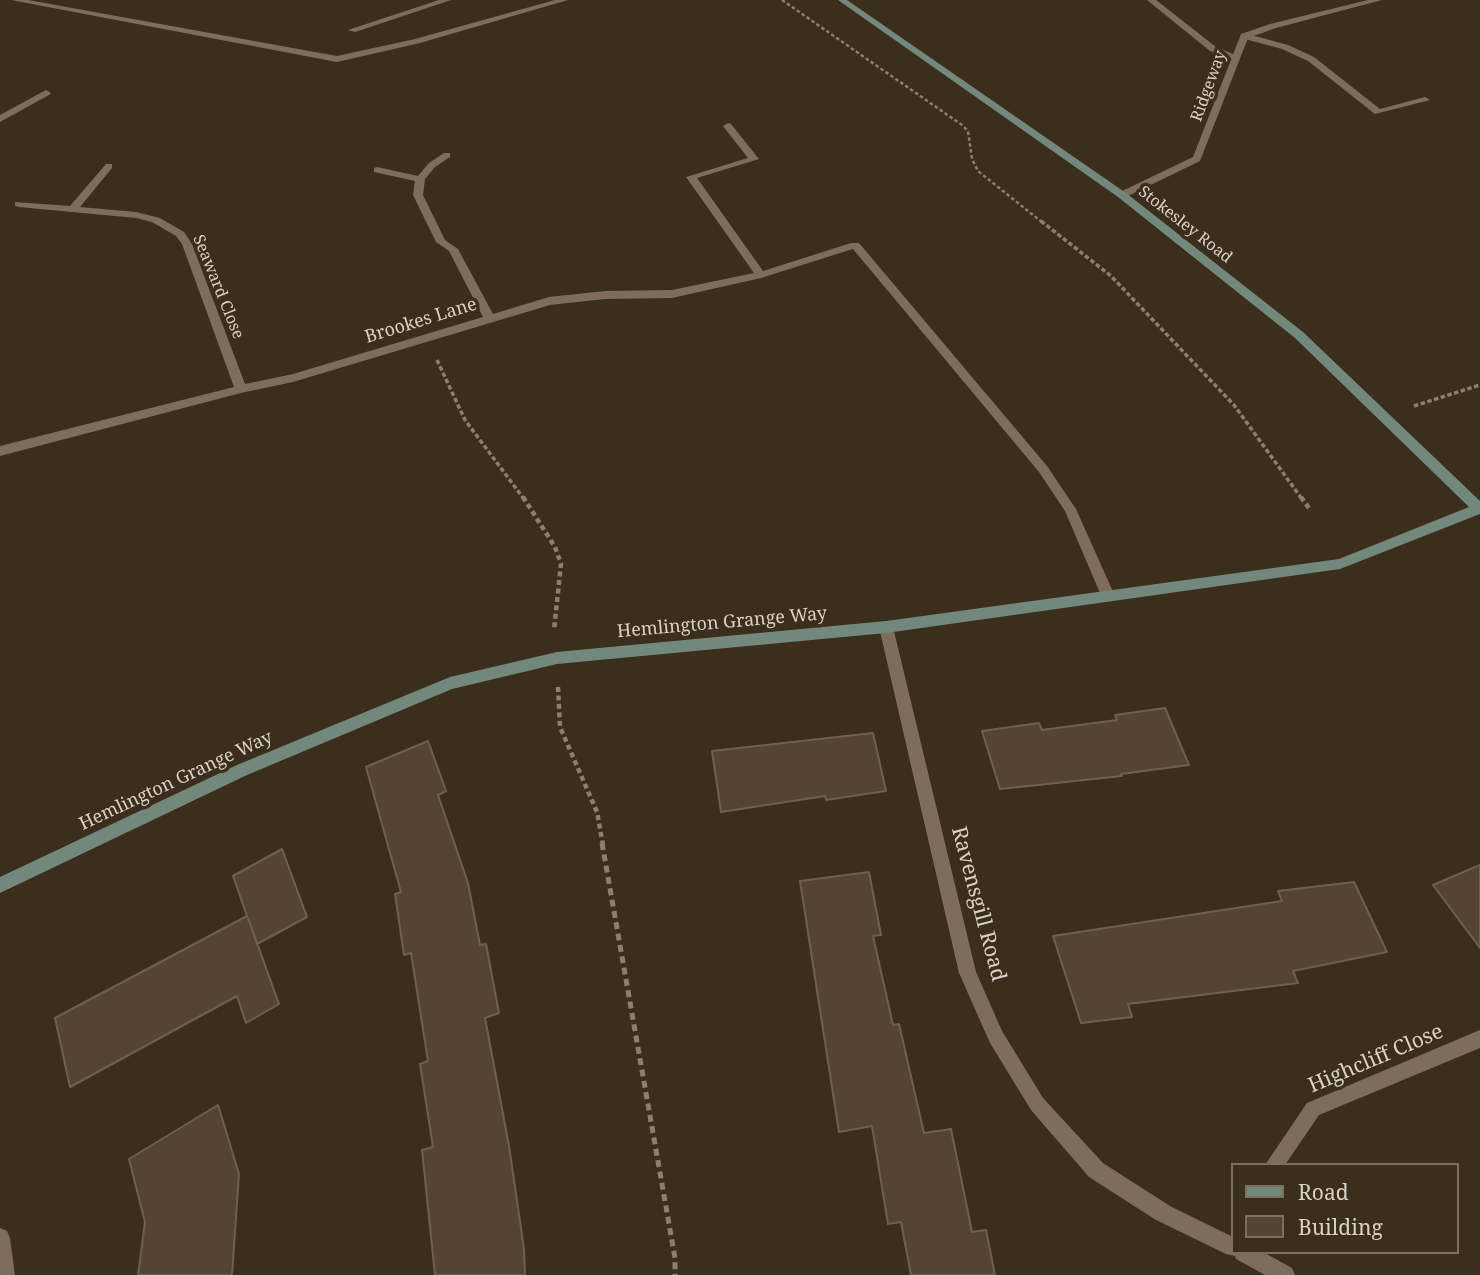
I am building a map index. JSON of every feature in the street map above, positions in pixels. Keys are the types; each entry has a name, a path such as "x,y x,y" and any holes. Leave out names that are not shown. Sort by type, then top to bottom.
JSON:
{"street":[{"path":"15,0 337,60 564,0"},
{"path":"352,30 447,0"},
{"name":"Stokesley Road","path":"842,0 1122,195 1299,335 1479,509"},
{"path":"1151,0 1213,49 1234,56"},
{"name":"Ridgeway","path":"1122,195 1197,159 1234,56 1244,36 1273,26 1378,0"},
{"path":"1244,36 1286,47 1311,60 1378,112 1425,100"},
{"path":"3,115 46,93"},
{"path":"728,126 754,159 691,177 761,275"},
{"path":"447,155 432,165 420,179 418,195 442,242 453,249 489,318"},
{"path":"73,209 109,166"},
{"path":"377,170 420,179"},
{"name":"Seaward Close","path":"19,204 136,215 156,220 180,234 187,244 241,389"},
{"name":"Brookes Lane","path":"0,452 293,378 549,301 605,295 672,294 761,275 855,246 1043,469 1070,509 1108,596"},
{"name":"Hemlington Grange Way","path":"0,885 242,770 450,683 557,658 886,627 1340,564 1479,509"},
{"name":"Ravensgill Road","path":"886,627 968,973 996,1037 1037,1104 1096,1170 1163,1213 1232,1247"},
{"name":"Highcliff Close","path":"1275,1163 1313,1109 1480,1039"},
{"path":"0,1238 5,1275"},
{"path":"1254,1260 1284,1275"}],"path":[{"path":"782,0 962,125 968,131 972,159 978,171 1111,276 1234,405 1311,511"},
{"path":"425,338 465,420 520,493 555,547 561,564 561,582 554,622 561,727 597,812 676,1258 675,1275"},
{"path":"1383,416 1480,385"}],"building":[{"path":"1165,708 1189,765 1121,774 1122,776 1000,789 982,731 1039,723 1042,730 1117,720 1115,715"},
{"path":"873,733 886,791 826,800 825,796 721,812 712,751"},
{"path":"428,741 446,791 438,795 468,883 480,945 486,944 499,1013 485,1018 509,1146 524,1249 525,1275 435,1275 422,1150 433,1147 420,1064 428,1061 411,953 404,955 395,894 401,892 366,767"},
{"path":"282,849 307,917 257,944 279,1004 246,1023 237,996 70,1087 55,1018 247,916 233,876"},
{"path":"1480,865 1480,948 1433,885"},
{"path":"869,872 881,935 873,936 893,1025 899,1024 924,1133 951,1129 972,1232 986,1230 995,1275 911,1275 901,1222 888,1224 872,1126 839,1132 800,881"},
{"path":"1354,882 1387,952 1293,971 1298,983 1128,1004 1132,1017 1081,1023 1053,936 1282,901 1278,891"},
{"path":"218,1105 239,1174 232,1275 138,1275 145,1222 129,1159"}]}
